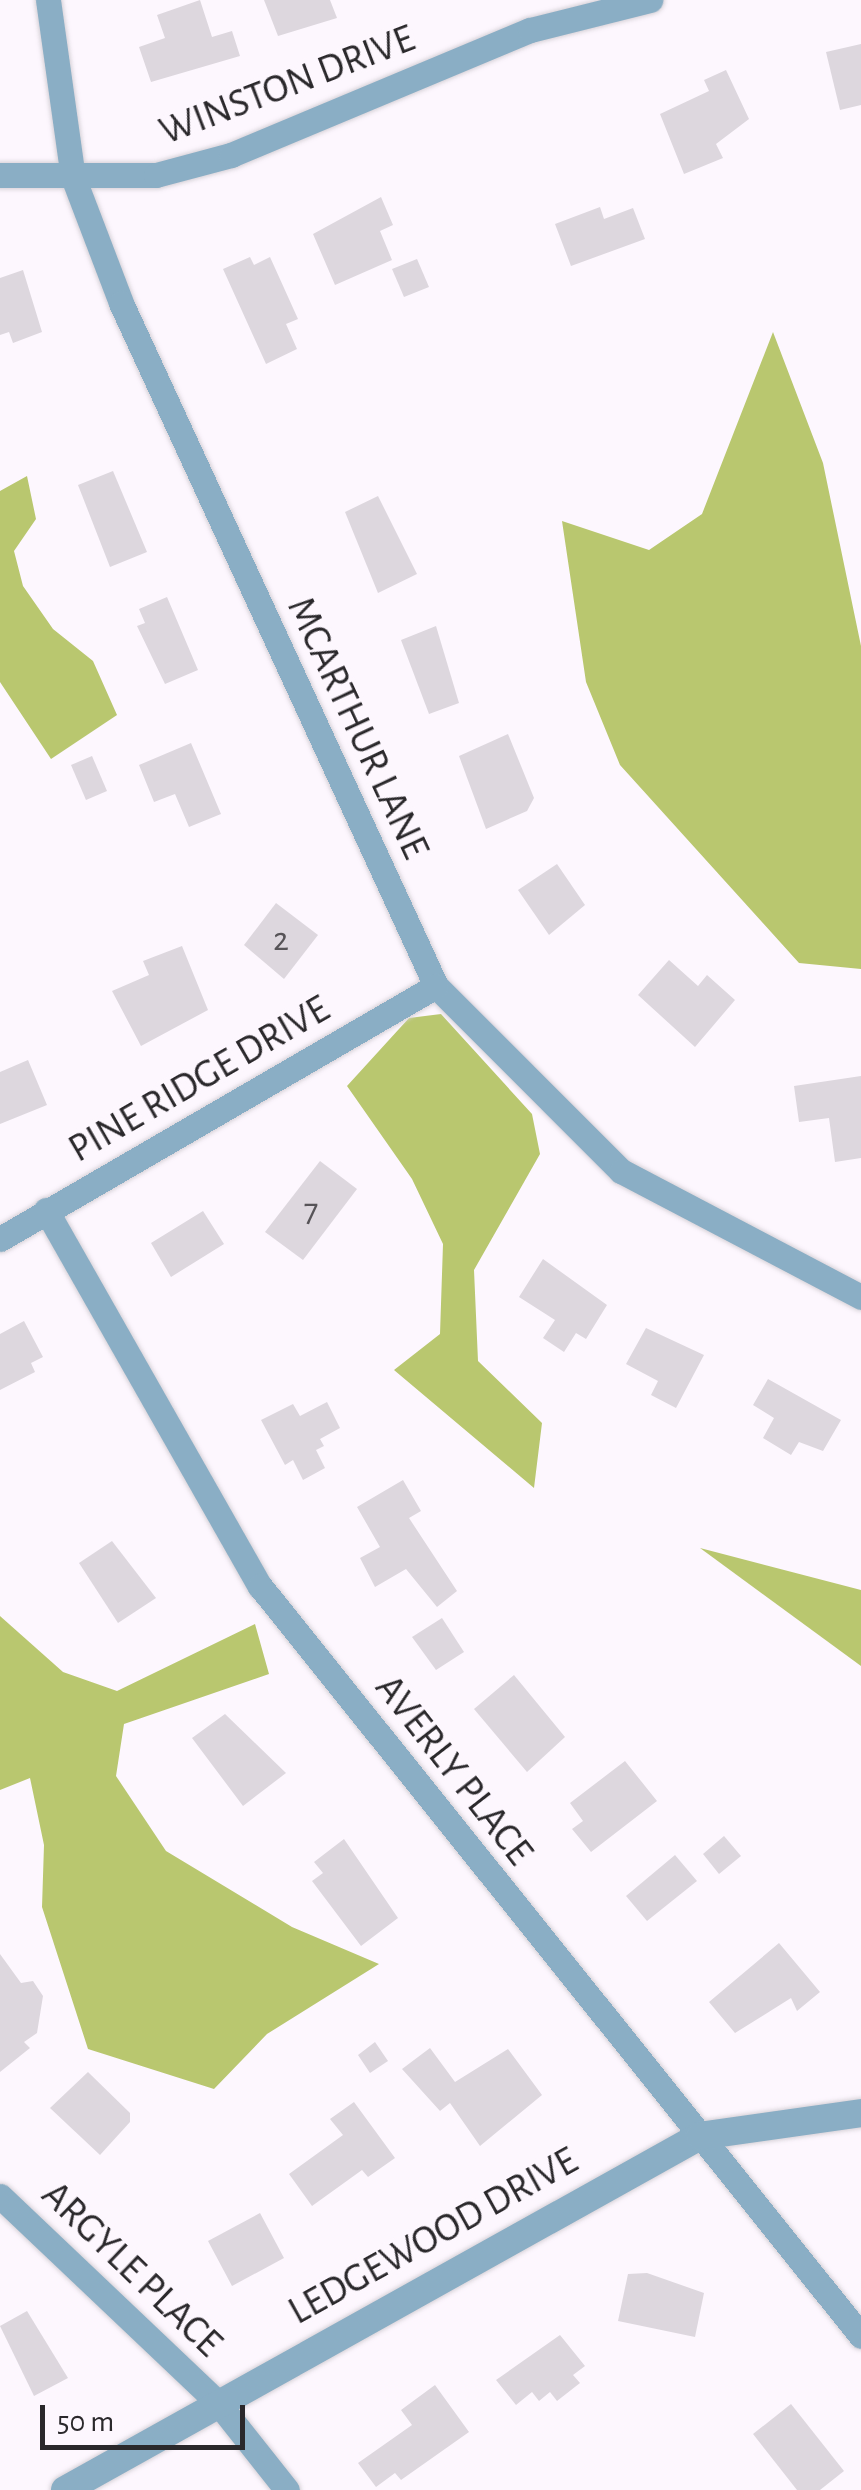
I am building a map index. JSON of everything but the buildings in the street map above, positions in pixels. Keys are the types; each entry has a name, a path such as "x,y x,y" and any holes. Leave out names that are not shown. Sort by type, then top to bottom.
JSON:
{"street":[{"name":"MCARTHUR LANE","path":"48,0 72,178 121,303 436,986 621,1171 861,1296"},
{"name":"WINSTON DRIVE","path":"0,176 156,175 232,155 530,30 650,0"},
{"name":"PINE RIDGE DRIVE","path":"0,1239 436,986"},
{"name":"AVERLY PLACE","path":"46,1210 260,1586 861,2336"},
{"name":"LEDGEWOOD DRIVE","path":"65,2490 700,2136 861,2113"},
{"name":"ARGYLE PLACE","path":"0,2196 218,2403 287,2490"}],"green space":[{"path":"773,332 823,463 861,646 861,969 799,963 620,765 586,682 562,521 649,550 702,514"},
{"path":"27,476 36,519 14,551 23,586 53,629 93,661 117,715 51,759 0,682 0,491"},
{"path":"441,1014 532,1114 540,1154 474,1270 478,1361 542,1423 534,1488 394,1370 440,1334 443,1244 412,1179 347,1086 409,1018"},
{"path":"700,1548 861,1590 861,1666"},
{"path":"0,1616 63,1672 117,1691 255,1624 269,1674 124,1724 116,1776 166,1851 292,1927 379,1964 267,2034 214,2089 88,2049 42,1907 44,1845 30,1778 0,1790"}]}
